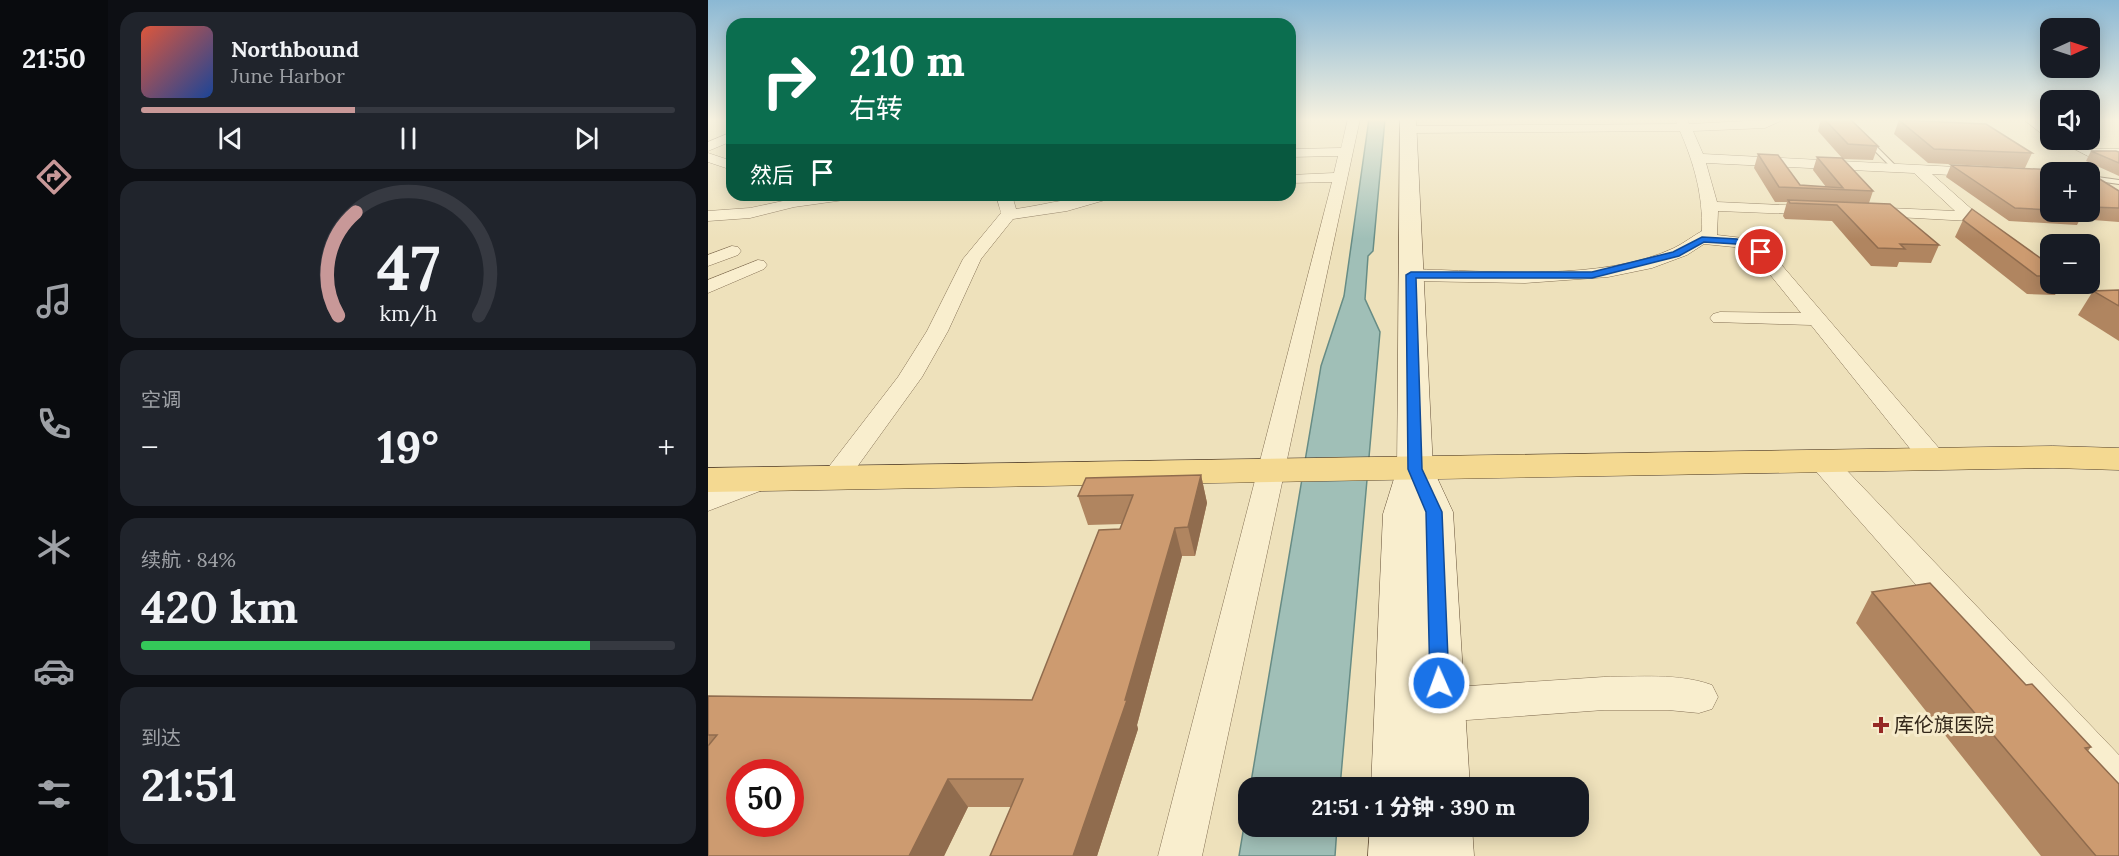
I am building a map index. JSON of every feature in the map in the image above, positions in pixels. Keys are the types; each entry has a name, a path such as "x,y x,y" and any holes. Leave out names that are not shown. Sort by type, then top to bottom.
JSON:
{"main road":[{"path":"1398,777 1402,514 1415,469 1409,159"},
{"path":"708,480 2053,457 2119,459"},
{"path":"1415,469 1434,512 1443,777"},
{"path":"1397,856 1398,837"},
{"path":"1444,837 1445,856"}],"street":[{"path":"1316,159 1343,165"},
{"path":"1180,856 1344,159"},
{"path":"1411,275 1592,275 1676,254 1710,233 1712,214 1697,159"},
{"path":"1716,159 2040,175"},
{"path":"1296,177 1343,165"},
{"path":"1710,206 1970,216 1918,169"},
{"path":"708,216 750,213 801,201"},
{"path":"834,479 865,442 907,383 946,315 956,289 973,258 1006,205 1067,206 1085,201"},
{"path":"1702,239 1737,242 1761,252 1934,460"},
{"path":"708,261 732,251"},
{"path":"708,287 758,265"},
{"path":"1720,318 1819,319"},
{"path":"1823,462 2119,784"},
{"path":"708,501 766,479"},
{"path":"1440,705 1606,695 1679,694 1699,697"}],"lane":[{"path":"1886,159 1895,168"},
{"path":"2100,179 2119,182"}],"water":[{"path":"1363,159 1381,159 1373,251 1368,256 1365,299 1380,332 1341,777 1252,777 1321,366 1344,296"},
{"path":"1242,837 1336,837 1335,856 1239,856"}],"building":[{"path":"1761,159 1781,159 1800,185 1843,188 1819,159 1843,159 1873,191 1779,187"},
{"path":"1951,165 2040,169 2040,209 2015,208"},
{"path":"2100,179 2119,191 2119,208 2100,207"},
{"path":"1788,200 1890,204 1939,245 1900,244 1905,249 1878,248 1837,205 1790,203"},
{"path":"1972,209 2040,258 2040,276 2037,276 1963,220"},
{"path":"2119,290 2119,306 2098,294 2100,291"},
{"path":"1201,475 1188,527 1175,528 1125,700 1127,700 1073,856 990,856 1023,779 948,779 909,856 708,856 708,746 717,735 708,735 708,696 1032,700 1099,530 1120,529 1133,495 1078,496 1086,478"},
{"path":"1930,583 2026,685 2032,684 2091,747 2085,748 2119,784 2119,856 2096,856 1872,592"}],"place":[{"name":"库伦旗医院","path":"1881,725"}],"route":[{"path":"1439,683 1434,512 1415,469 1411,275 1592,275 1676,254 1696,245 1702,239 1737,242 1749,245 1761,252"}]}
